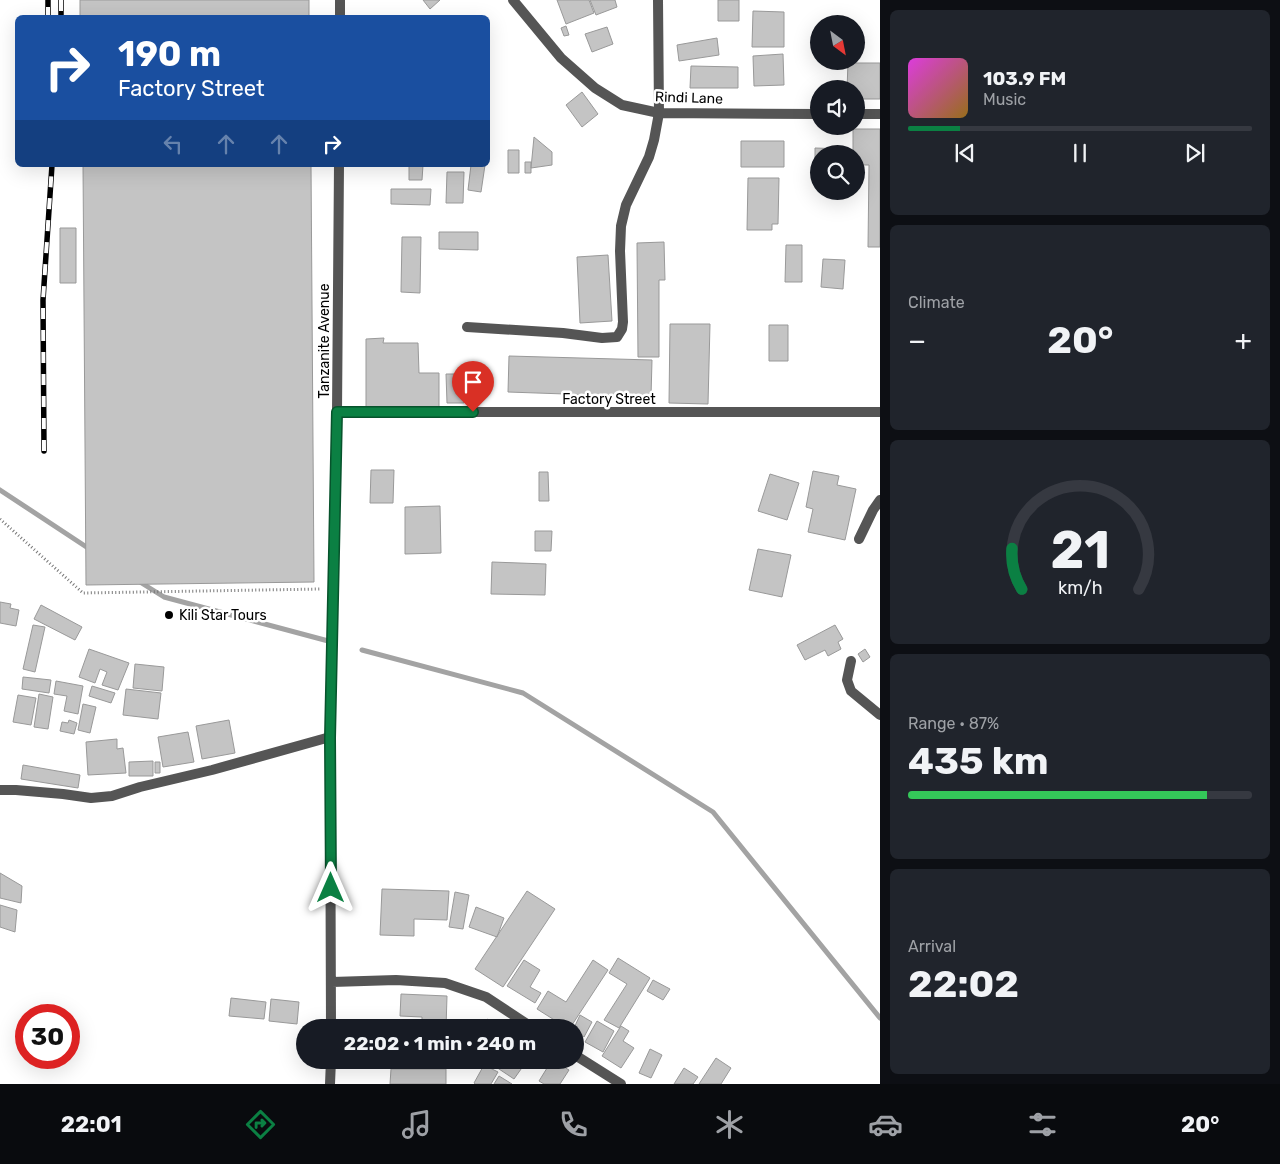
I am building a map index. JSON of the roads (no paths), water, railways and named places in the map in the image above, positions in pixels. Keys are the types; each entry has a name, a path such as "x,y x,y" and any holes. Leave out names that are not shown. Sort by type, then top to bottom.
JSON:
{"street":[{"path":"340,0 340,15"},
{"name":"Rindi Lane","path":"513,0 561,58 595,88 622,105 659,113 810,114"},
{"path":"467,327 602,338 616,337 622,330 621,226 626,205 649,157 659,113 658,0"},
{"path":"865,114 880,114"},
{"name":"Tanzanite Avenue","path":"331,1019 330,738 337,412 339,167"},
{"name":"Factory Street","path":"337,412 880,412"},
{"path":"859,539 872,510 880,500"},
{"path":"851,662 847,680 851,691 880,715"},
{"path":"0,790 92,798 112,796 140,786 212,770 330,738"},
{"path":"332,982 396,980 445,983 486,997 519,1019"},
{"path":"584,1060 621,1084"},
{"path":"330,1084 331,1069"}],"waterway":[{"path":"0,490 91,550"},
{"path":"140,582 164,597 332,642"},
{"path":"362,650 523,693 713,812 880,1018"}],"railway":[{"path":"48,0 48,15"},
{"path":"61,0 61,15"},
{"path":"44,451 43,300 52,167"}],"place":[{"name":"Kili Star Tours","path":"169,615"}]}
